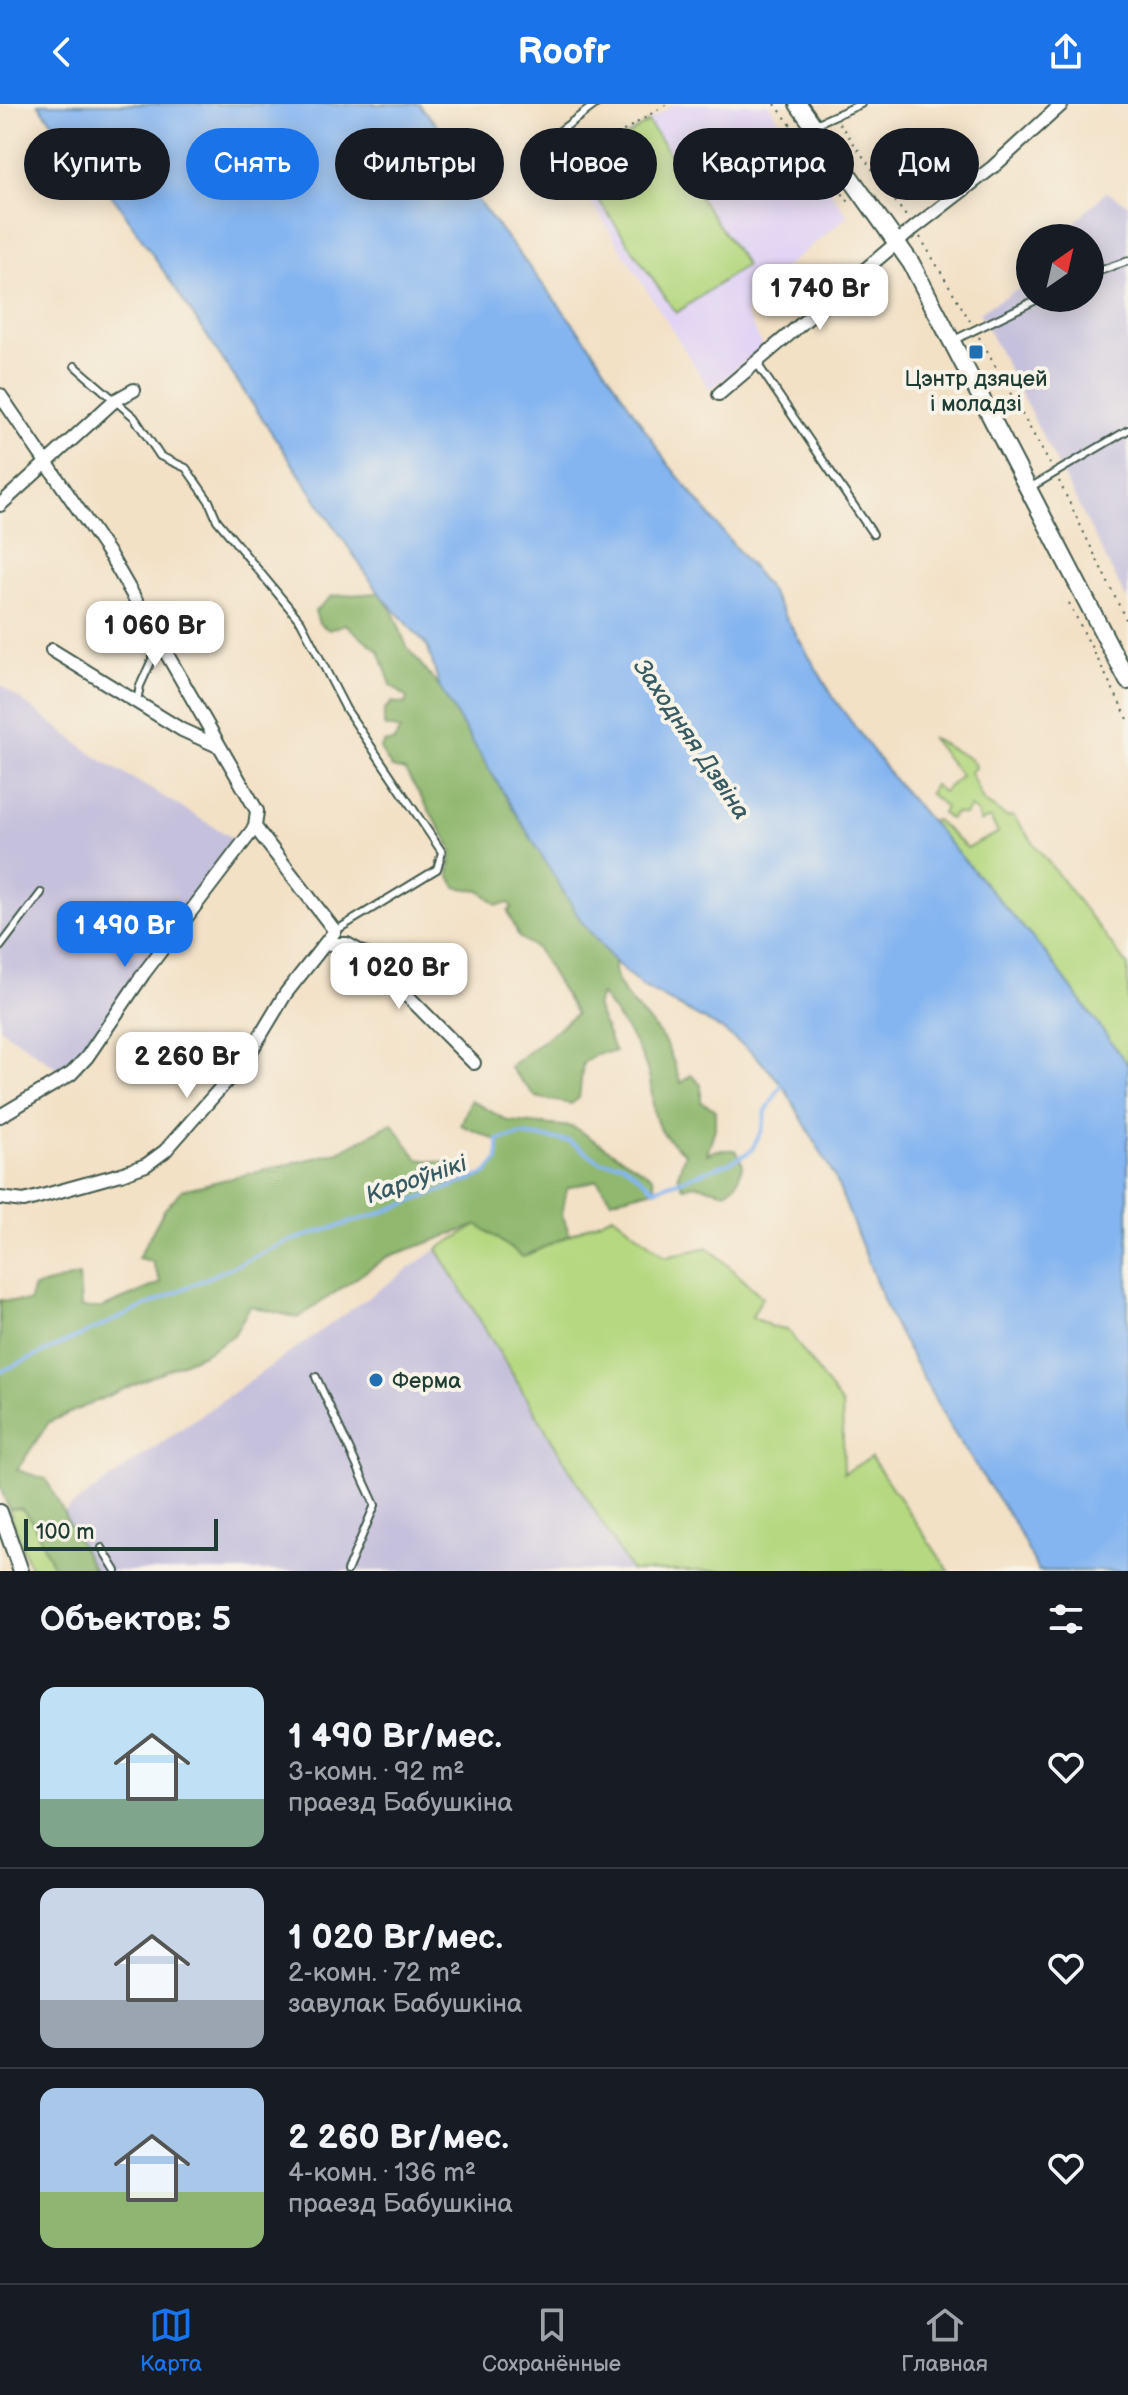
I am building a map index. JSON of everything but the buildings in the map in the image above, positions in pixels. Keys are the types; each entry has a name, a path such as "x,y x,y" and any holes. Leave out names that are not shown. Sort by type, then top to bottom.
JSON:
{"main road":[{"path":"798,104 898,244 952,341 1128,681"}],"street":[{"path":"719,394 914,228 993,167 1062,104"},
{"path":"0,505 114,401 134,390"},
{"path":"0,395 111,557 257,811 255,827 144,973 87,1057 71,1074 0,1116"},
{"path":"52,650 182,730 220,747"},
{"path":"0,1198 24,1201 121,1174 146,1165 165,1151 247,1058 286,993 328,944 335,931 255,827"},
{"path":"328,944 347,944 368,956 474,1063"},
{"path":"0,1512 21,1571"}],"lane":[{"path":"564,128 596,104"},
{"path":"813,125 861,104"},
{"path":"1104,269 1128,261"},
{"path":"952,341 1016,310"},
{"path":"756,362 873,534"},
{"path":"75,366 134,417 160,456 186,468 209,501 217,520 301,622 346,709 442,852 437,869 335,931"},
{"path":"1028,489 1128,430"},
{"path":"136,702 160,642"},
{"path":"0,947 41,893"},
{"path":"316,1377 375,1505 347,1571"},
{"path":"102,1548 116,1571"}],"path":[{"path":"655,104 657,110"},
{"path":"628,128 667,104"},
{"path":"775,104 850,204"},
{"path":"833,115 914,228 975,330 1055,473 1128,624"},
{"path":"1064,591 1128,719"}],"shaded area":[{"path":"675,104 768,104 785,128 673,128 673,200 837,200 848,216 751,295 756,303 746,313 763,347 710,390 590,200 657,200 657,128 637,128"},
{"path":"1106,192 1128,204 1128,602 979,312 1016,290 1016,312 1104,312 1104,224 1073,224"},
{"path":"0,684 98,758 238,841 76,1058 57,1068 0,1028"},
{"path":"437,1249 631,1571 94,1571 63,1512"}],"green space":[{"path":"657,135 673,158 673,200 701,200 746,265 676,313 599,200 657,200"},
{"path":"379,593 393,612 407,647 440,688 582,922 614,961 615,973 625,994 664,1041 681,1083 691,1075 701,1085 701,1102 715,1109 715,1128 707,1154 717,1150 736,1150 743,1165 736,1184 726,1192 698,1185 683,1187 678,1175 685,1153 661,1131 643,1059 601,995 596,1006 615,1052 599,1053 583,1063 579,1098 571,1104 536,1097 509,1067 576,1014 537,949 519,937 508,911 512,908 509,903 497,905 481,891 456,887 449,874 452,848 405,771 392,768 380,749 384,743 394,741 400,730 384,726 384,711 392,702 405,704 407,698 391,685 379,651 345,624 329,630 319,623 315,611 332,596"},
{"path":"930,737 970,759 976,767 970,772 983,801 1007,817 1013,816 1128,966 1128,1065 1047,955 930,822 936,820 967,848 998,833 990,818 980,822 977,813 970,807 965,815 955,813 950,819 942,813 945,807 929,793 934,785 943,792 961,776"},
{"path":"471,1100 508,1121 573,1127 653,1177 655,1189 611,1200 597,1180 567,1188 562,1214 570,1235 523,1257 478,1225 387,1257 298,1318 250,1306 234,1335 205,1353 49,1422 17,1470 46,1479 94,1571 55,1571 32,1520 21,1508 9,1509 0,1487 0,1300 29,1302 34,1287 79,1276 81,1308 102,1308 161,1283 152,1261 138,1258 164,1210 182,1190 339,1152 392,1123 418,1159 447,1163 450,1186 486,1174 498,1160 498,1141 461,1125"},
{"path":"613,1215 666,1257 708,1247 762,1297 752,1317 772,1327 787,1329 842,1405 844,1473 871,1457 949,1571 631,1571 437,1249 478,1225 523,1256"},
{"path":"21,1508 32,1520 55,1571 31,1571 9,1509"}],"water":[{"name":"Заходняя Дзвіна","path":"38,104 419,104 439,128 335,128 335,200 477,200 589,344 668,464 769,589 835,700 896,782 1047,955 1128,1065 1128,1571 1038,1571 1016,1526 950,1427 891,1319 835,1178 783,1085 754,1054 721,1029 642,986 614,961 582,922 440,688 428,647 379,593 115,200 170,200 170,128 57,128"}],"waterway":[{"name":"Кароўнікі","path":"0,1372 287,1242 378,1214 486,1174 498,1160 498,1140 523,1135 569,1141 601,1162 622,1163 655,1189 729,1163 751,1151 762,1130 766,1111 784,1081"}],"place":[{"name":"Цэнтр дзяцей і моладзі","path":"976,352"},
{"name":"Ферма","path":"376,1380"}]}
